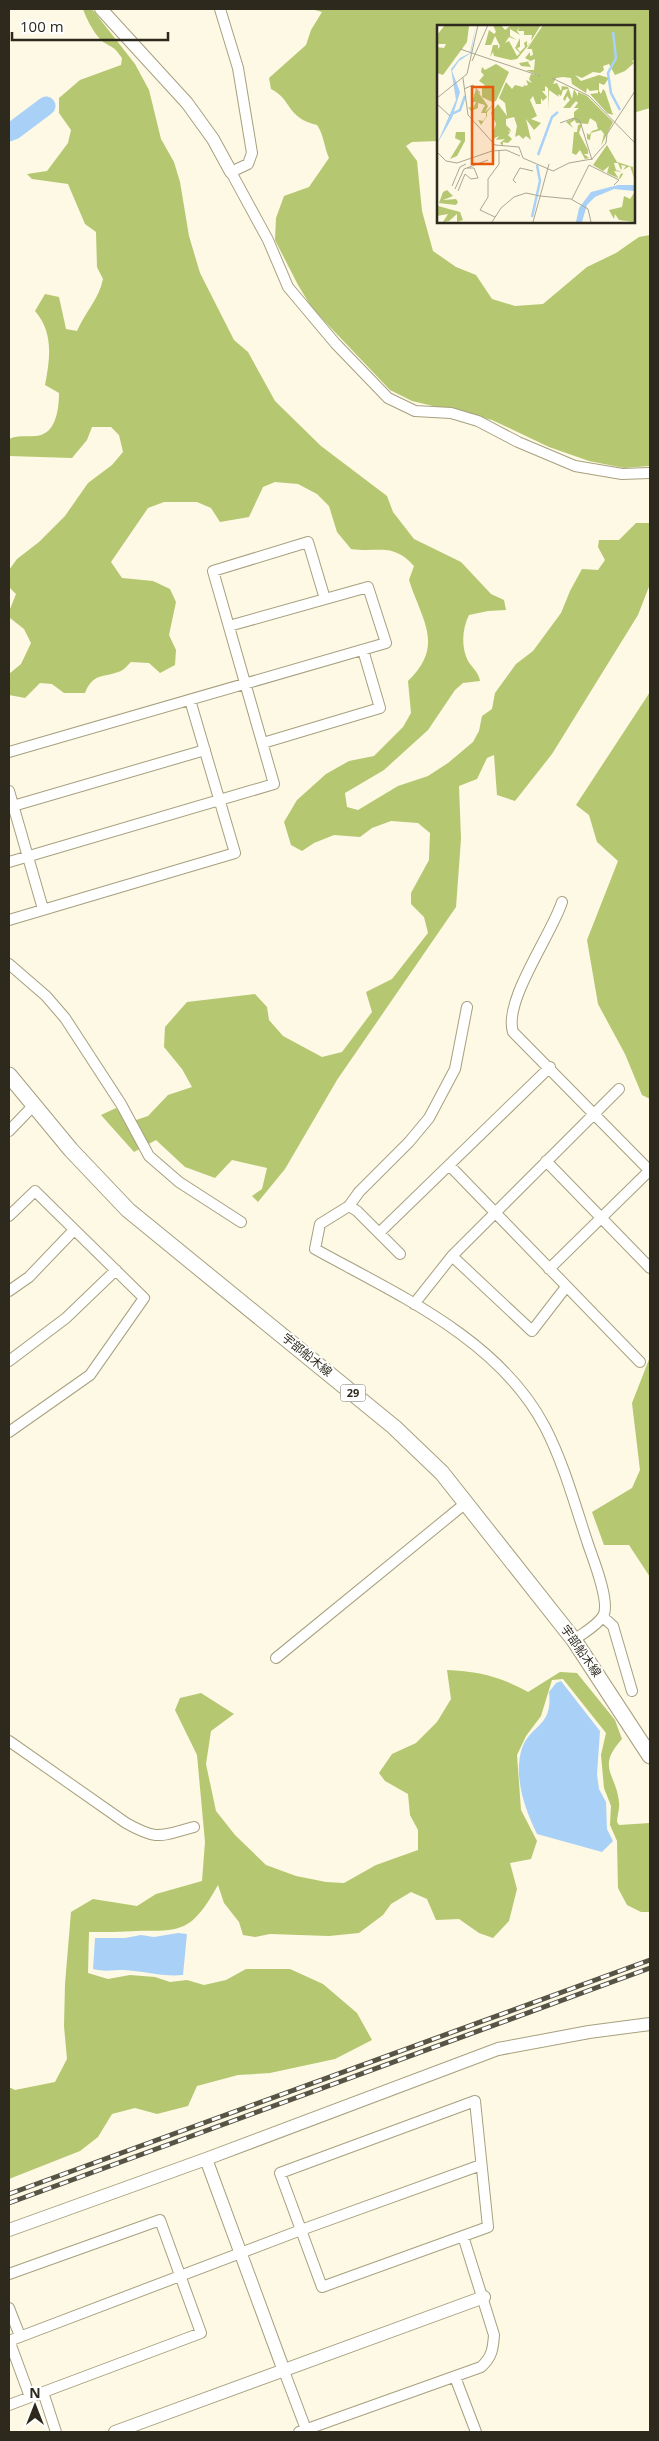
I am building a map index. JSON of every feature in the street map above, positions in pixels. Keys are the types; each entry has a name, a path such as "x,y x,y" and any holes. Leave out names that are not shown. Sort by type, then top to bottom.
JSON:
{"main road":[{"name":"宇部船木線","path":"9,1075 71,1150 128,1210 394,1427 442,1473 467,1502 574,1640 650,1756"}],"street":[{"path":"101,9 187,103 213,139 268,240 288,287 335,344 388,398 415,411 451,413 478,421 518,442 575,466 622,474 650,474"},
{"path":"220,9 238,68 252,153 248,164 231,172"},
{"path":"9,862 274,784 213,570 308,542 325,598"},
{"path":"9,752 386,643 368,587 230,626"},
{"path":"263,743 380,708 363,650"},
{"path":"9,920 236,853 190,700"},
{"path":"13,806 204,750"},
{"path":"9,791 43,909"},
{"path":"549,1269 650,1171 550,1067 513,1032 511,1024 518,995 562,902"},
{"path":"9,964 46,996 65,1018 121,1104 149,1156 179,1182 241,1222"},
{"path":"467,1007 455,1069 429,1118 410,1142 359,1192 349,1206 320,1224 316,1249 414,1304 477,1347 498,1366 530,1403 544,1426 569,1486 597,1571 606,1606 603,1617 574,1640"},
{"path":"379,1233 550,1067"},
{"path":"414,1304 452,1256 619,1089"},
{"path":"9,1131 34,1105"},
{"path":"546,1162 650,1268"},
{"path":"450,1166 566,1288 640,1362"},
{"path":"9,1216 35,1191 144,1298 90,1375 9,1432"},
{"path":"349,1206 357,1211 400,1254"},
{"path":"9,1291 29,1277 74,1230"},
{"path":"452,1256 532,1331 566,1288"},
{"path":"9,1361 66,1318 116,1270"},
{"path":"276,1658 467,1502"},
{"path":"603,1617 613,1626 632,1691"},
{"path":"9,1741 144,1834 155,1837 194,1827"},
{"path":"9,2230 206,2159 498,2049 589,2032 650,2024"},
{"path":"475,2101 488,2227 322,2287 301,2230 280,2173 475,2101"},
{"path":"206,2159 284,2371 304,2431 455,2377 481,2367 489,2360 493,2349 494,2335 484,2297 463,2236"},
{"path":"30,2397 9,2340 301,2230 481,2165"},
{"path":"9,2274 160,2220 201,2333 9,2405"},
{"path":"115,2432 484,2297"},
{"path":"9,2308 20,2336"},
{"path":"455,2377 476,2432"},
{"path":"42,2392 56,2432"}],"green space":[{"path":"83,9 92,9 135,64 149,90 161,139 174,162 180,182 189,236 200,273 234,340 248,352 275,401 321,446 387,496 393,512 414,539 461,562 491,594 504,600 506,610 469,615 465,626 463,644 466,656 477,672 480,681 463,683 455,690 428,730 384,770 345,793 347,807 358,810 398,786 428,776 448,763 473,742 479,731 482,716 492,709 495,693 516,664 533,651 561,613 582,569 598,570 605,560 598,547 599,540 619,540 636,523 650,523 650,584 638,615 552,754 515,801 497,795 494,755 487,758 477,779 459,786 461,839 456,907 337,1080 285,1169 258,1202 252,1196 262,1189 267,1168 232,1160 215,1178 185,1167 156,1140 134,1152 101,1115 116,1108 127,1123 148,1116 168,1095 192,1087 182,1069 164,1047 165,1027 187,1002 255,994 267,1007 269,1020 283,1036 322,1057 342,1052 372,1012 366,992 392,979 428,933 424,917 411,904 411,893 429,860 430,833 418,823 391,821 372,828 360,837 334,835 314,843 302,851 291,845 284,822 297,800 326,774 349,761 374,756 403,727 411,713 408,681 426,656 427,632 409,580 414,566 392,551 351,549 337,532 329,506 317,494 298,484 275,482 263,487 249,517 220,522 211,508 197,502 164,502 148,508 111,562 122,578 153,581 170,589 176,602 169,635 176,650 175,665 160,673 149,663 131,662 120,671 95,679 91,682 85,693 64,693 52,684 40,683 25,698 9,695 9,674 21,664 31,643 24,629 10,618 10,609 16,594 9,587 9,570 17,559 39,542 65,516 88,483 112,465 123,452 119,435 111,427 92,427 87,440 72,458 9,456 9,439 41,435 51,428 58,411 59,393 45,385 49,356 48,337 41,319 35,311 45,294 59,297 66,329 77,331 98,293 103,279 97,267 96,232 85,224 68,184 32,179 27,174 47,171 68,143 71,130 59,113 59,98 80,80 121,65 122,58 114,49 98,37"},
{"path":"311,9 650,9 650,108 634,113 634,25 437,25 437,141 412,142 406,146 417,161 422,211 433,251 456,267 476,275 492,299 515,306 543,304 587,267 616,253 639,237 650,235 650,466 624,468 589,461 549,447 492,420 412,401 390,390 312,308 275,240 276,218 284,196 309,187 329,158 317,125 307,122 294,113 283,98 271,89 269,78 306,45 311,30 322,12"},
{"path":"650,692 650,1099 642,1095 625,1054 598,1004 587,940 618,861 597,842 589,815 576,805"},
{"path":"650,1357 650,1577 629,1545 604,1545 592,1512 632,1488 640,1470 632,1403"},
{"path":"447,1670 489,1676 509,1682 528,1692 560,1672 577,1673 615,1720 622,1739 614,1749 609,1764 619,1802 617,1822 619,1825 650,1823 650,1912 641,1912 627,1905 618,1888 617,1841 610,1825 611,1806 604,1788 601,1755 606,1733 563,1679 552,1680 541,1716 526,1736 517,1755 521,1810 537,1841 531,1859 510,1863 517,1889 509,1921 493,1938 479,1933 459,1919 436,1920 427,1899 411,1892 391,1904 383,1915 359,1933 329,1936 270,1934 255,1937 243,1935 239,1922 224,1903 218,1885 197,1916 180,1927 158,1931 89,1932 88,1973 108,1979 130,1975 155,1977 170,1982 187,1980 204,1985 226,1980 246,1969 290,1969 323,1984 357,2013 372,2040 335,2059 270,2073 238,2075 197,2086 188,2106 157,2114 135,2108 112,2114 98,2137 80,2151 9,2179 9,2087 15,2090 55,2082 67,2059 64,2026 65,1984 71,1912 93,1899 137,1906 156,1894 202,1881 205,1842 197,1755 175,1710 180,1698 201,1693 234,1714 211,1731 206,1764 216,1811 235,1835 266,1865 296,1876 326,1882 344,1883 376,1865 418,1850 418,1830 410,1815 408,1794 385,1781 379,1773 392,1754 416,1743 437,1722 451,1699"}],"water":[{"path":"561,1681 600,1731 597,1774 599,1789 606,1802 607,1829 613,1841 602,1852 537,1834 528,1814 522,1792 519,1770 522,1748 526,1740 545,1719 548,1712 549,1692 556,1683"},
{"path":"178,1933 187,1934 183,1975 93,1969 95,1938 125,1938 141,1935 154,1937"}],"waterway":[{"path":"9,132 46,106"}],"railway":[{"path":"9,2194 650,1960"},
{"path":"9,2203 650,1968"}]}
